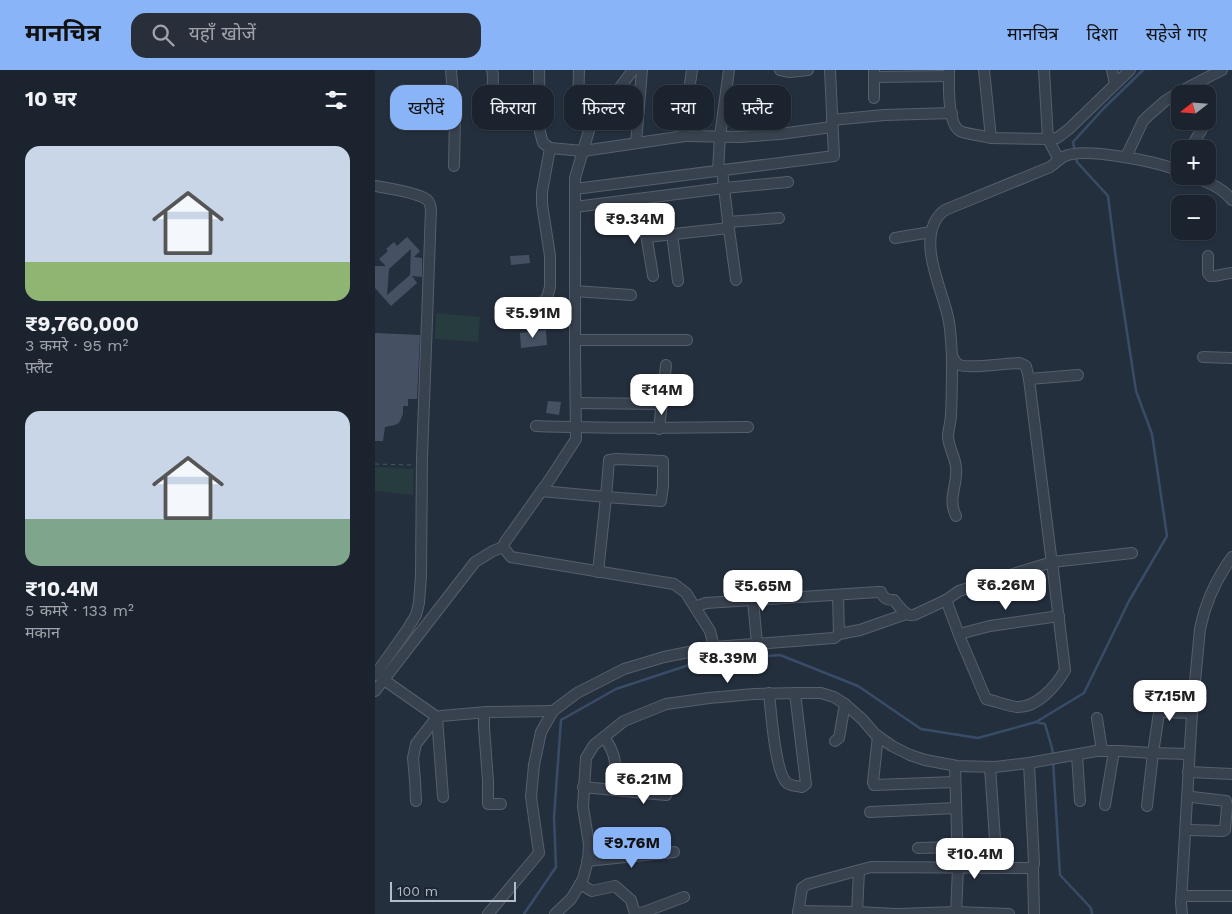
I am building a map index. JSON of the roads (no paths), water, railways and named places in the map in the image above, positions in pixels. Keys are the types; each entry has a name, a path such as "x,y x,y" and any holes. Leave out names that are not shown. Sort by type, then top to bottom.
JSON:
{"street":[{"path":"451,70 455,117 454,166"},
{"path":"492,70 493,85"},
{"path":"539,70 540,132 543,143 550,148 583,151 685,136 739,137 780,134 884,114 951,113"},
{"path":"579,70 579,85"},
{"path":"622,85 633,70"},
{"path":"637,143 642,70"},
{"path":"685,136 683,133 692,70"},
{"path":"729,70 720,136 720,171 736,280"},
{"path":"781,70 790,72 808,70"},
{"path":"575,189 833,156 830,70"},
{"path":"984,70 991,138"},
{"path":"1043,70 1048,139 1061,159"},
{"path":"1112,70 1115,84"},
{"path":"874,98 874,74 949,73 951,113 955,126 960,131 991,138 1048,139 1057,138 1069,129 1130,70"},
{"path":"1126,157 1147,116 1179,92 1222,70"},
{"path":"375,691 475,562 503,547 576,439 575,178 589,130"},
{"path":"509,316 538,306 547,298 550,287 550,256 542,192 550,148"},
{"path":"957,516 952,508 952,498 956,482 956,466 948,436 951,417 952,356 949,319 930,250 931,232 937,219 945,210 1050,167 1061,159 1081,153 1126,157 1171,167"},
{"path":"575,207 724,188 788,182"},
{"path":"1215,185 1227,193 1232,200"},
{"path":"375,186 425,198 429,202 431,209 419,603 417,615 375,675"},
{"path":"642,210 653,276"},
{"path":"647,237 779,218"},
{"path":"895,238 931,232"},
{"path":"672,234 677,281"},
{"path":"1208,256 1208,273 1210,276 1232,273"},
{"path":"575,290 631,295"},
{"path":"575,340 687,340"},
{"path":"946,600 986,699 1017,706 1027,706 1047,695 1065,670 1026,366 1020,363 959,365 952,356"},
{"path":"1203,357 1232,358"},
{"path":"659,429 665,365"},
{"path":"1029,379 1078,375"},
{"path":"576,403 662,404"},
{"path":"536,426 659,429 748,427"},
{"path":"541,491 606,496 661,500 663,461 609,460 606,496 598,572"},
{"path":"503,547 511,557 674,584 686,593 695,607 710,631 714,647"},
{"path":"695,607 706,603 881,592 887,600 894,600 910,616 946,600 959,591 1051,562 1132,553"},
{"path":"1187,914 1186,896 1192,797 1189,754 1203,616 1210,596 1232,557"},
{"path":"1182,914 1181,903 1191,772 1207,618 1232,565"},
{"path":"838,594 839,634"},
{"path":"753,600 757,644"},
{"path":"488,914 539,853 531,798 533,765 541,732 553,711 577,693 625,669 664,656 714,647 830,640 839,634 860,630 906,614"},
{"path":"959,634 990,626 1059,616"},
{"path":"384,680 437,717 487,712 553,711"},
{"path":"1147,806 1163,686"},
{"path":"555,914 571,899 581,884 587,861 589,844 583,807 585,758 594,745 624,721 666,704 769,693 821,693 834,697 845,704 878,736 893,746 925,760 955,766 990,767 1029,763 1102,751 1189,754"},
{"path":"769,693 775,744 781,774 785,782 802,787 806,784 795,693"},
{"path":"835,741 839,738 845,704"},
{"path":"487,712 484,716 484,727 488,804 501,804"},
{"path":"1159,712 1192,713"},
{"path":"437,717 443,797"},
{"path":"416,801 413,758 416,744 437,717"},
{"path":"1097,718 1102,751"},
{"path":"878,736 874,785 955,782"},
{"path":"604,737 611,746 615,756 616,766 613,789"},
{"path":"1105,805 1114,751"},
{"path":"1077,755 1080,801"},
{"path":"1029,763 1034,863 1034,914"},
{"path":"955,766 958,868 956,913"},
{"path":"990,767 997,868"},
{"path":"1191,772 1232,774"},
{"path":"583,787 666,795 668,774"},
{"path":"1189,830 1225,830 1226,801 1192,797"},
{"path":"870,812 956,808"},
{"path":"918,848 957,847"},
{"path":"587,861 673,852"},
{"path":"1009,914 798,912 801,888 809,884 871,867 1033,868"},
{"path":"857,912 859,870"},
{"path":"581,884 592,890 615,886 631,900 635,914 684,898"},
{"path":"1186,896 1232,896"}],"waterway":[{"path":"1075,152 1073,142 1143,70"},
{"path":"524,914 556,867 554,817 561,720 616,689 698,662 780,655 858,686 921,729 978,738 1036,722 1084,693 1129,601 1167,536 1152,434 1136,391 1108,196 1077,162 1076,157"},
{"path":"1036,722 1045,724 1053,755"},
{"path":"1053,761 1060,875 1091,908 1092,914"}]}
